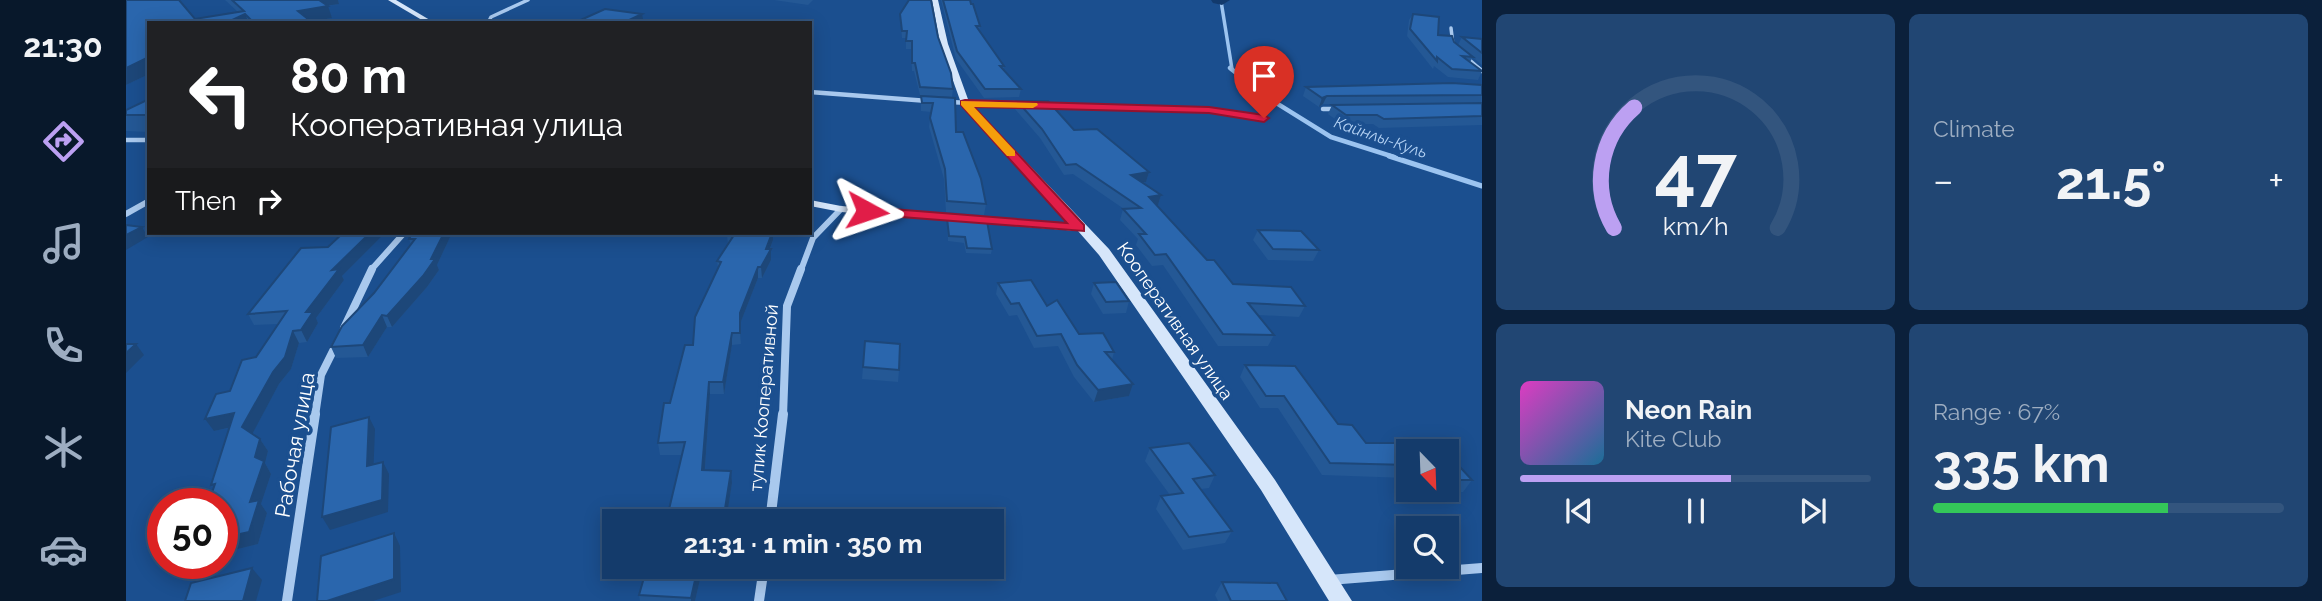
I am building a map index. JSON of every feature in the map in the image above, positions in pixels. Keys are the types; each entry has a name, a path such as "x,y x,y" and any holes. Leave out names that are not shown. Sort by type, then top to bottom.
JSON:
{"main road":[{"path":"391,0 428,21"},
{"name":"Кооперативная улица","path":"935,0 944,44 965,103 1104,252 1268,485 1341,601"},
{"path":"812,203 841,209 1080,228"}],"street":[{"path":"489,21 491,17 528,0"},
{"path":"1451,28 1453,46 1482,71"},
{"path":"812,92 965,103 1209,110 1264,118"},
{"path":"1323,109 1349,109"},
{"path":"126,140 147,140"},
{"path":"126,214 147,202"},
{"name":"тупик Кооперативной","path":"772,509 783,413 787,306 813,238 841,209"},
{"name":"Рабочая улица","path":"287,601 321,375 373,267 402,235"},
{"path":"1328,580 1482,568"},
{"path":"760,601 763,579"}],"building":[{"path":"126,0 179,0 195,19 244,11 232,0 319,0 328,6 298,11 310,21 252,21 245,14 230,21 147,21 147,58 126,68"},
{"path":"909,0 931,0 953,89 920,87 915,63 912,63 912,41 906,41 907,31 902,31 900,14"},
{"path":"943,0 970,0 980,26 976,26 1004,66 1000,66 1021,89 985,89 957,51"},
{"path":"605,9 642,14 627,21 578,21"},
{"path":"1413,14 1439,17 1438,35 1452,36 1454,42 1473,57 1462,56 1482,71 1452,69 1437,57 1437,61 1410,29"},
{"path":"1462,37 1482,39 1482,53"},
{"path":"1452,83 1482,85 1482,95 1322,98 1306,87"},
{"path":"921,96 955,98 956,132 963,132 981,179 986,204 947,201 945,169 930,118 933,103 922,103"},
{"path":"147,100 147,115 126,115 126,110"},
{"path":"1017,101 1048,101 1074,130 1097,129 1149,172 1131,175 1161,195 1149,197 1207,260 1214,260 1233,284 1291,287 1305,306 1248,303 1274,335 1223,334 1166,254 1155,255 1139,234 1146,234 1123,209 1141,208 1076,164 1066,165 1042,129"},
{"path":"1482,103 1482,116 1384,119 1377,115 1346,115 1332,105"},
{"path":"947,218 987,221 992,249 967,248 965,237 949,236"},
{"path":"126,225 142,227 126,235"},
{"path":"1258,230 1301,231 1319,250 1273,249"},
{"path":"341,235 368,235 332,270 339,269 306,312 313,312 301,330 293,331 285,357 273,372 242,427 260,439 255,457 264,461 250,502 259,500 249,532 238,534 238,488 214,488 215,484 211,485 234,413 205,419 216,394 230,391 242,360 256,357 287,311 248,314 301,248 328,247"},
{"path":"411,235 443,235 431,259 435,259 423,276 387,316 382,315 363,345 331,347 342,326 374,293 415,239 409,239"},
{"path":"734,235 771,235 766,249 771,249 761,267 758,267 740,313 740,333 732,333 723,382 709,382 702,470 731,471 725,509 669,509 685,442 658,443 664,403 670,403 685,345 693,345 695,317 721,262 717,261"},
{"path":"1031,280 1047,306 1057,300 1079,334 1103,333 1114,352 1105,352 1133,384 1098,390 1077,365 1061,334 1037,336 1019,303 1011,304 998,283"},
{"path":"1116,282 1129,301 1106,302 1094,283"},
{"path":"865,341 900,344 899,370 863,367"},
{"path":"126,344 136,344 126,353"},
{"path":"1245,365 1295,366 1338,424 1352,425 1366,443 1396,443 1396,465 1330,463 1284,396 1266,396"},
{"path":"369,417 367,466 383,462 382,500 322,517 331,427"},
{"path":"1189,443 1215,475 1193,479 1232,531 1189,537 1161,496 1183,493 1150,448"},
{"path":"1460,467 1472,480 1460,480"},
{"path":"394,533 394,579 327,601 317,601 321,556"},
{"path":"252,568 243,601 185,601 191,583 207,579 238,579 238,571"},
{"path":"644,579 695,579 691,598 639,595"},
{"path":"1222,582 1277,583 1287,601 1231,601"}],"waterway":[{"name":"Кайнлы-Куль","path":"1221,1 1232,69"},
{"name":"Кайнлы-Куль","path":"1230,68 1265,96 1331,137 1394,157"},
{"name":"Кайнлы-Куль","path":"1389,156 1482,186"}],"slow traffic":[{"path":"1011,154 965,103 1033,105"}],"route":[{"path":"867,211 1080,228 965,103 1209,110 1264,118"}]}
